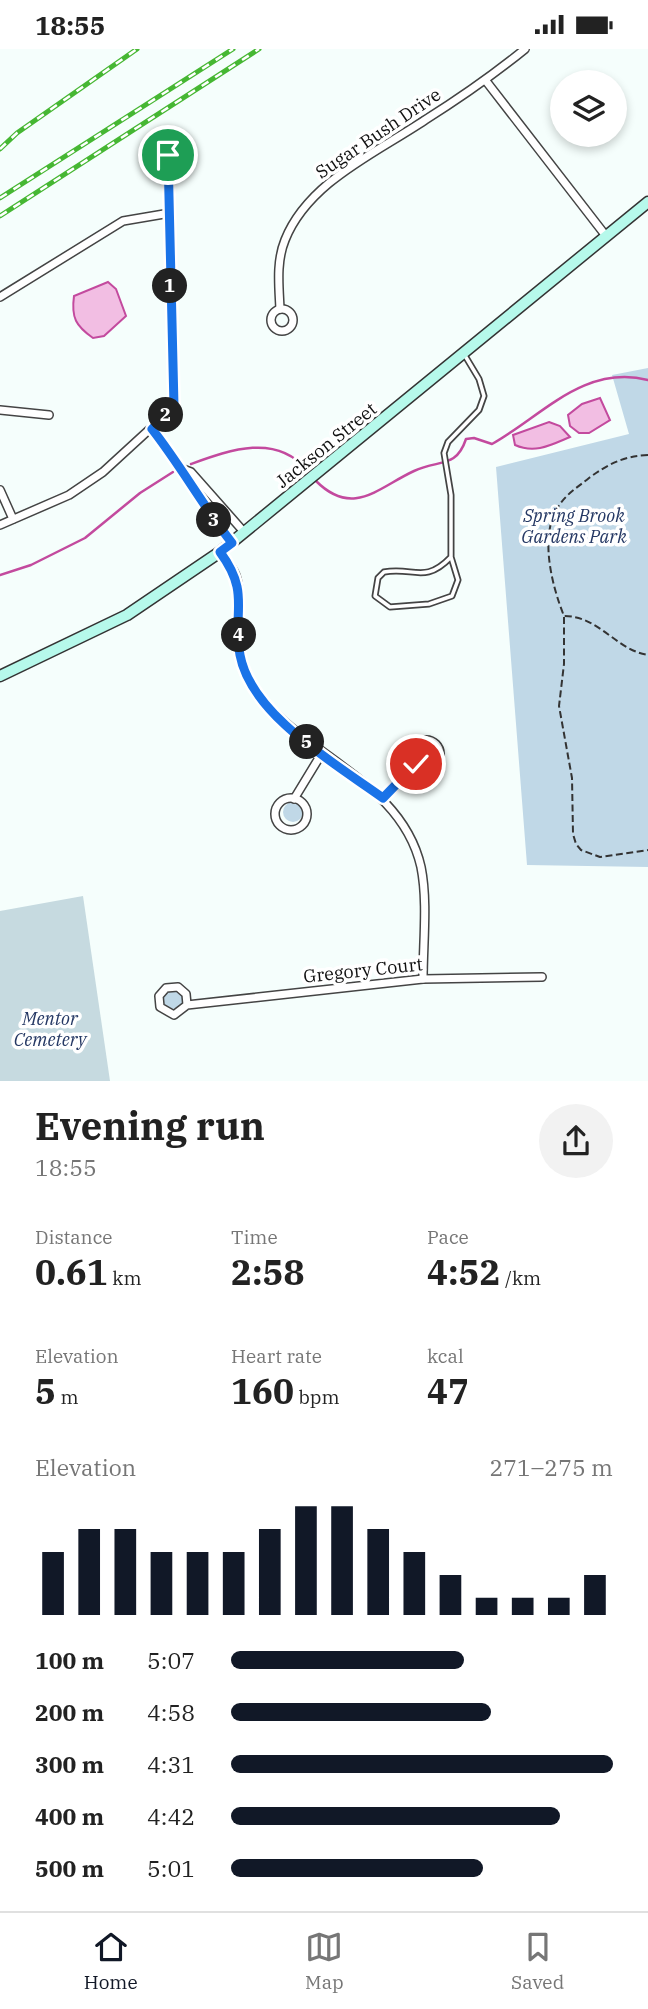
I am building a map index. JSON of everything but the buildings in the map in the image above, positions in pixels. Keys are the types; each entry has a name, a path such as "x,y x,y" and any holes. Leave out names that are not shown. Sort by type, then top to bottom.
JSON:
{"street":[{"name":"Sugar Bush Drive","path":"280,309 281,251 293,225 308,204 335,179 486,81 525,49"},
{"path":"486,81 606,236"},
{"name":"Jackson Street","path":"0,676 127,615 220,552 648,202"},
{"path":"0,297 122,221 170,213 174,406 103,472 69,495 0,525"},
{"path":"0,410 49,415"},
{"path":"152,429 183,469 202,505 232,543"},
{"path":"183,469 191,472 244,532"},
{"path":"0,490 13,519"},
{"path":"220,552 237,578 239,648 249,681 276,715 321,753 383,798 410,834 420,866 423,979"},
{"path":"426,740 436,744 440,754 436,764 426,768 416,764 412,754 416,744 426,740"},
{"path":"294,799 304,806 306,818 299,828 288,830 278,823 275,811 283,801 294,799 321,753"},
{"path":"383,798 416,764"},
{"name":"Gregory Court","path":"187,1005 186,994 178,987 166,988 159,996 160,1007 169,1015 180,1014 187,1005 423,979 542,977"}],"lane":[{"path":"168,155 170,213"},
{"path":"451,557 434,572 384,572 378,578 375,596 390,607 444,601 452,596 458,580 451,557 452,495 444,453 448,442 480,410 484,396 480,379 463,352"}],"path":[{"path":"648,455 633,456 608,464 568,494 557,509 551,524 549,554 564,616 564,664 559,706 572,778 573,834 576,844 581,850 600,857 648,850"},
{"path":"564,616 577,616 597,625 630,649 648,655"}],"green space":[{"name":"Spring Brook Gardens Park","path":"648,368 648,867 527,865 496,467 629,434 612,375"},
{"path":"422,743 430,743 436,753 430,763 422,763 416,757 416,749"},
{"path":"289,802 297,802 303,812 297,822 289,822 283,816 283,808"},
{"name":"Mentor Cemetery","path":"83,896 110,1081 0,1081 0,911"},
{"path":"173,989 180,992 183,999 180,1006 173,1009 166,1006 163,999 166,992"}],"shaded area":[{"path":"108,282 116,289 126,316 104,336 93,338 76,321 73,310 74,296"},
{"path":"600,398 610,420 589,433 579,433 570,426 568,415 582,404"},
{"path":"549,422 560,426 570,437 536,449 515,445 513,435"}],"waterway":[{"path":"316,481 329,492 342,497 366,496 423,467 452,459 466,439 474,438 492,444 565,395 584,386 604,379 625,377 648,380"},
{"path":"191,464 237,450 267,448 281,451 307,470"},
{"path":"0,575 31,565 85,538 140,493 173,472"}],"railway":[{"path":"0,149 17,133 137,49"},
{"path":"0,198 233,49"},
{"path":"0,216 259,49"}],"route":[{"path":"168,155 174,406 152,429 183,469 202,505 232,543 220,552 237,578 239,648 244,669 249,681 276,715 313,747 383,798 416,764"}]}
